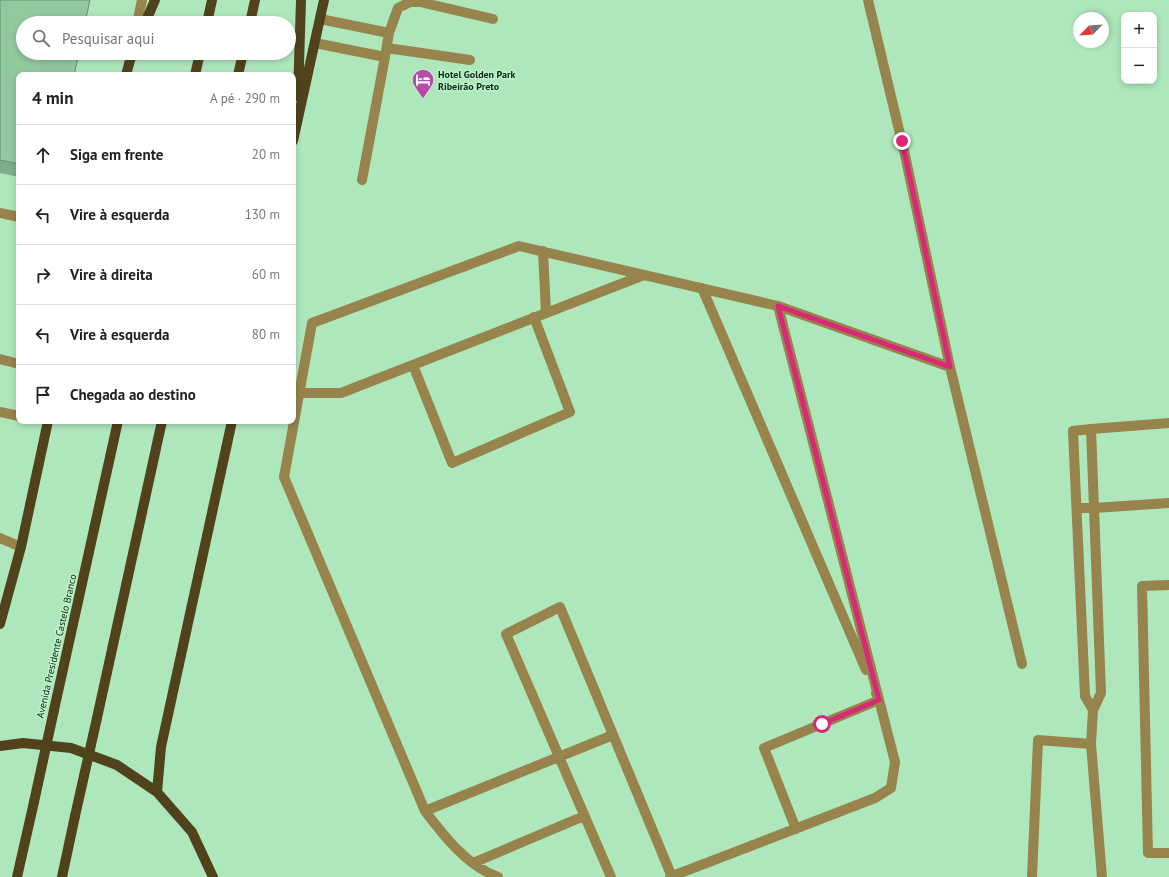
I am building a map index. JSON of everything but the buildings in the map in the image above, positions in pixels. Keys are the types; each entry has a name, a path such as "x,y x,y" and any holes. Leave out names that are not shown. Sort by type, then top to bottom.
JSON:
{"main road":[{"path":"148,16 155,0"},
{"path":"209,16 212,0"},
{"path":"252,16 255,0"},
{"path":"298,120 300,0"},
{"path":"296,128 324,0"},
{"path":"127,72 129,60"},
{"path":"196,72 198,60"},
{"path":"239,72 241,60"},
{"path":"0,624 21,547 45,424"},
{"name":"Avenida Presidente Castelo Branco","path":"17,877 117,424"},
{"path":"62,877 161,424"},
{"path":"157,792 161,747 231,424"},
{"path":"0,746 23,743 71,748 117,765 157,792 192,832 214,877"}],"street":[{"path":"139,16 142,0"},
{"path":"868,0 905,155 950,367 1022,664"},
{"path":"362,180 389,33 398,8 410,2 420,2 493,19"},
{"path":"320,19 389,33"},
{"path":"314,43 386,53 470,60"},
{"path":"0,213 16,216"},
{"path":"296,410 312,323 519,246 778,306 950,367"},
{"path":"543,251 546,313"},
{"path":"299,393 341,393 644,275"},
{"path":"702,288 879,700"},
{"path":"611,877 506,634 560,607 671,877 685,875 875,798 891,788 895,762 778,306"},
{"path":"413,365 452,463 570,412 534,317"},
{"path":"0,359 16,363"},
{"path":"0,412 16,415"},
{"path":"1093,710 1085,696 1074,431 1169,423"},
{"path":"293,424 284,477 425,811 448,840 473,863 498,877"},
{"path":"1091,429 1101,693 1093,710 1092,744 1102,877"},
{"path":"1077,508 1169,504"},
{"path":"0,538 21,547"},
{"path":"1169,585 1142,586 1148,853 1169,853"},
{"path":"796,829 764,748 879,700"},
{"path":"425,811 613,735"},
{"path":"1032,877 1038,740 1092,744"},
{"path":"473,863 584,816"}],"place":[{"name":"Hotel Golden Park Ribeirão Preto","path":"423,100"}],"route":[{"path":"822,724 879,700 778,306 950,367 902,141"}]}
